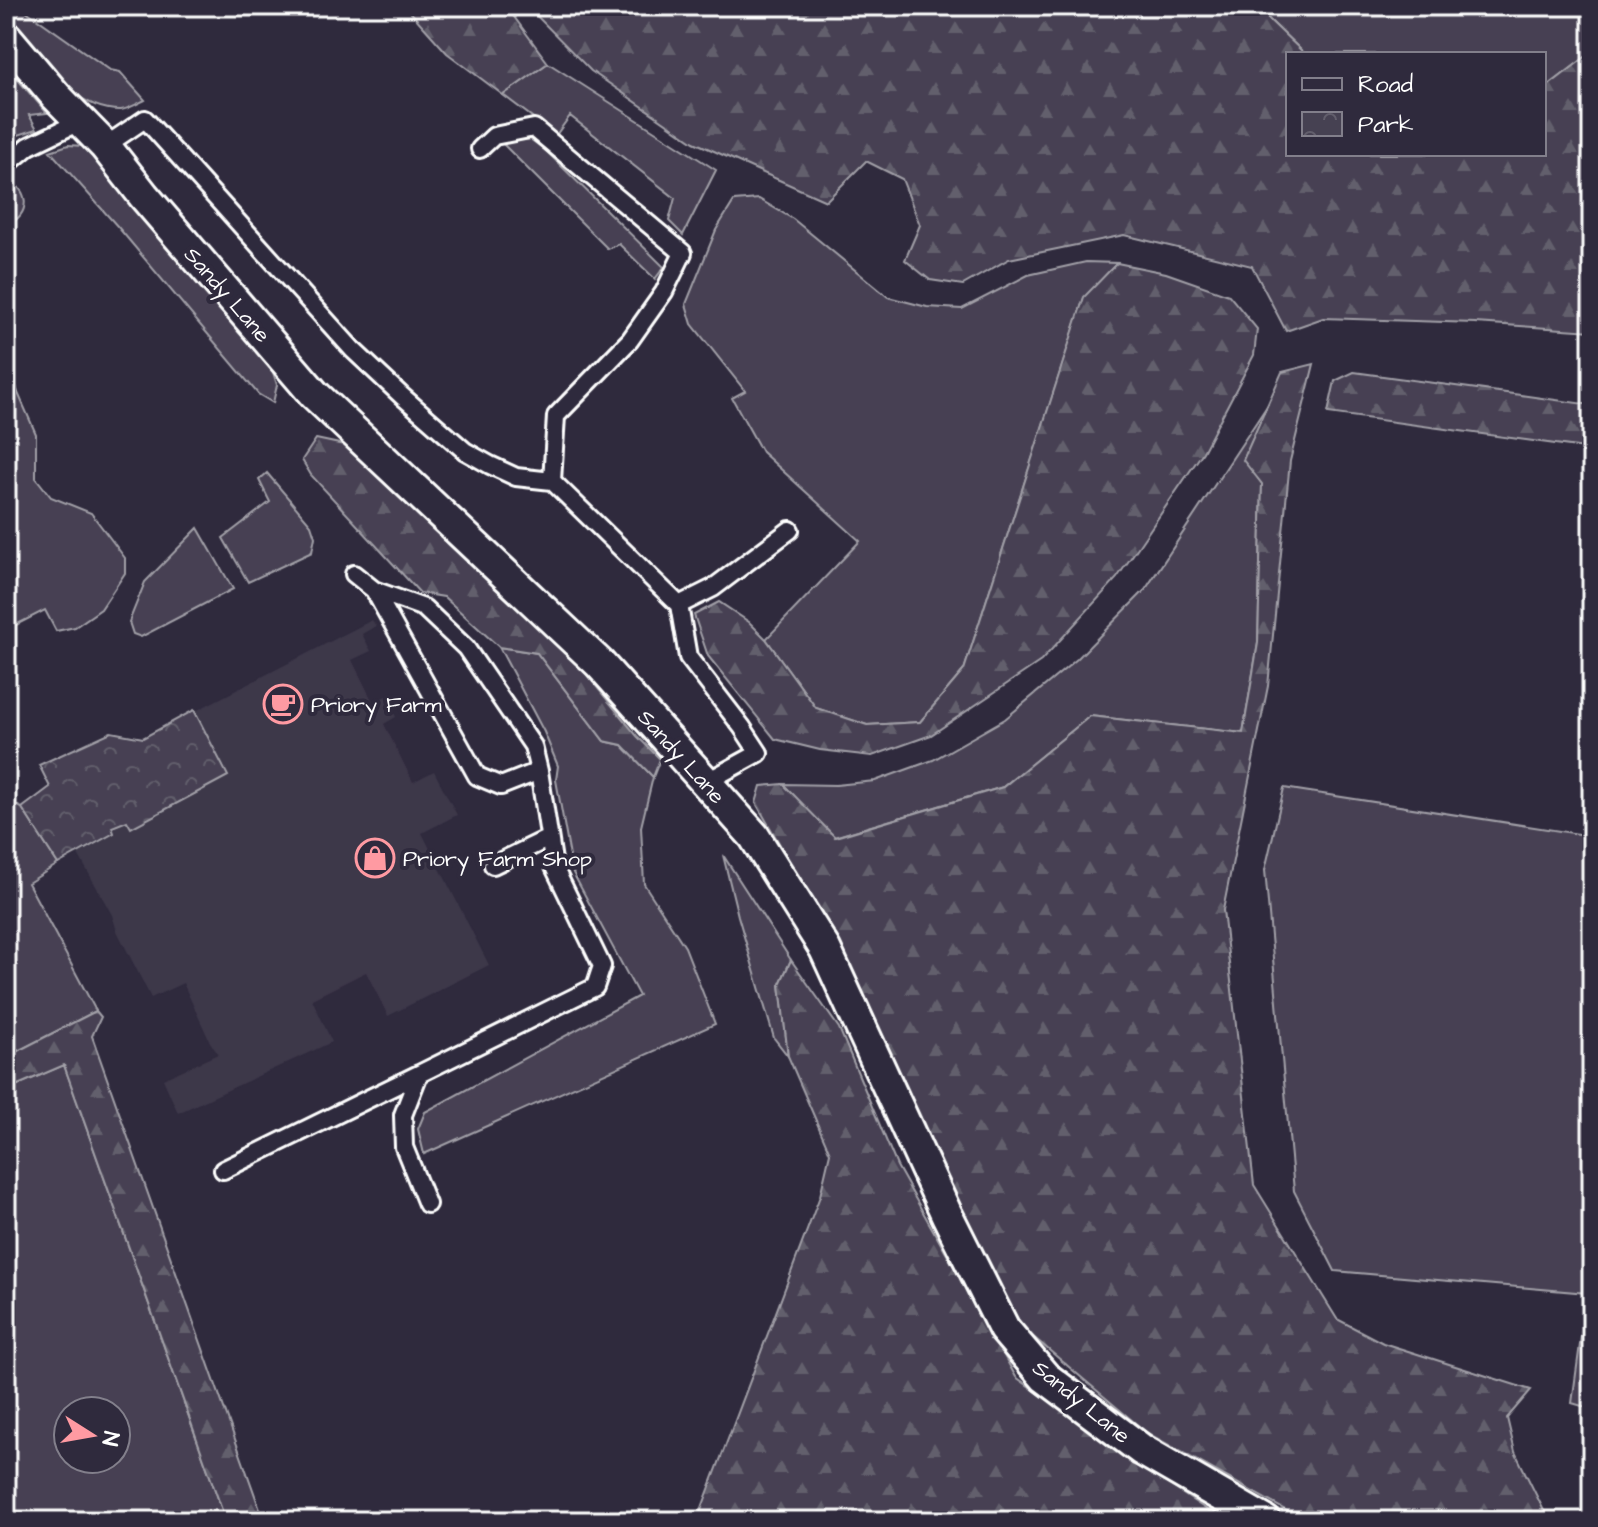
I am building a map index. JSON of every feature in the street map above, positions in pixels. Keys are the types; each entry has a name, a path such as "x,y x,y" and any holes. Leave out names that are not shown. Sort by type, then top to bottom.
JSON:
{"street":[{"name":"Sandy Lane","path":"6,37 56,96 105,146 314,394 599,663 754,836 825,949 947,1215 1004,1329 1045,1377 1142,1450 1265,1521"}],"lane":[{"path":"105,146 145,119 353,350 402,396 465,451 516,477 552,481 679,605 688,657 759,753 706,782"},
{"path":"11,161 29,146 81,121"},
{"path":"480,149 494,136 534,128 683,253 664,292 630,340 556,416 552,481"},
{"path":"679,605 713,588 790,530"},
{"path":"223,1170 595,987 602,966 554,867 533,746 466,648 424,608 374,590 354,574"},
{"path":"374,590 477,776 501,786 539,771"},
{"path":"493,865 549,838"},
{"path":"419,1074 403,1115 404,1147 427,1204"}],"shaded area":[{"path":"372,620 376,626 362,634 371,651 352,660 373,702 386,696 396,717 384,724 413,782 434,771 457,815 422,833 489,965 388,1016 366,972 312,999 332,1042 178,1113 163,1079 218,1054 183,983 151,998 112,915 78,854 58,864 22,808 50,787 39,765 111,732 143,738"}],"green space":[{"path":"6,6 19,6 110,70 120,72 145,100 121,110 102,108 85,100 43,61 6,16"},
{"path":"405,6 506,6 548,63 503,95 447,53"},
{"path":"527,6 1255,6 1303,52 1286,52 1286,156 1546,156 1546,87 1592,52 1592,331 1323,318 1286,331 1252,266 1124,235 1009,259 963,285 930,280 905,260 920,225 902,179 866,161 826,201 694,142 591,71"},
{"path":"1255,6 1592,6 1592,52 1546,87 1546,52 1303,52"},
{"path":"548,63 716,170 683,235 669,221 675,198 570,116 556,135 503,95"},
{"path":"6,66 47,113 29,115 37,129 6,139"},
{"path":"530,139 545,150 664,267 655,279 619,244 608,249 501,142"},
{"path":"68,145 83,146 272,369 277,385 273,403 258,394 50,151"},
{"path":"6,180 20,189 25,202 20,216 6,225"},
{"path":"759,199 793,219 888,297 927,307 962,309 1028,275 1086,262 1117,263 1084,298 964,670 920,722 867,725 816,708 766,639 860,541 762,452 732,398 745,391 692,324 686,304 716,230 734,201"},
{"path":"1117,263 1166,273 1229,295 1257,329 1254,355 1203,452 1117,578 1041,661 931,735 872,756 820,750 775,739 708,656 694,615 719,602 749,622 766,639 816,708 867,725 920,722 964,670 1084,297"},
{"path":"6,351 18,393 36,434 36,478 51,497 91,513 125,558 125,573 101,609 75,627 56,631 45,610 6,630"},
{"path":"1314,364 1290,461 1268,686 1223,910 1254,1185 1337,1319 1383,1343 1531,1390 1507,1418 1515,1452 1549,1521 1305,1521 1146,1432 1024,1329 961,1222 821,916 756,803 761,786 783,784 835,837 1003,787 1090,716 1243,733 1258,643 1262,484 1243,460 1282,372"},
{"path":"1354,372 1592,405 1592,449 1328,413 1335,381"},
{"path":"1269,403 1244,459 1262,484 1258,643 1243,733 1090,716 1003,787 834,837 783,784 836,785 875,781 933,760 1005,719 1077,659 1145,590"},
{"path":"316,439 344,445 578,664 660,759 653,777 622,745 604,741 537,653 499,647 444,597 420,593 311,475 302,460"},
{"path":"267,473 311,525 315,537 312,552 248,582 223,538 270,502 259,480"},
{"path":"198,528 233,589 141,637 133,634 129,622 145,582"},
{"path":"499,647 537,653 604,741 622,745 653,777 641,827 644,884 685,947 715,1024 424,1154 418,1129 425,1112 639,996 573,873 556,780 558,766 544,732"},
{"path":"194,710 228,776 131,828 127,821 112,827 114,833 58,864 22,808 50,787 39,765 111,732 143,738"},
{"path":"1284,788 1592,836 1592,1409 1572,1403 1587,1293 1335,1271 1294,1191 1265,870"},
{"path":"6,800 22,808 58,864 28,883 96,1011 6,1057"},
{"path":"723,855 791,960 780,984 788,1056 774,1038"},
{"path":"791,960 839,1028 897,1166 1016,1377 1224,1521 697,1521 820,1196 830,1153 788,1056 780,984"},
{"path":"96,1011 101,1017 92,1036 264,1521 226,1521 64,1065 6,1090 6,1057"},
{"path":"64,1065 226,1521 6,1521 6,1090"}],"place":[{"name":"Priory Farm","path":"283,704"},
{"name":"Priory Farm Shop","path":"375,858"}]}
